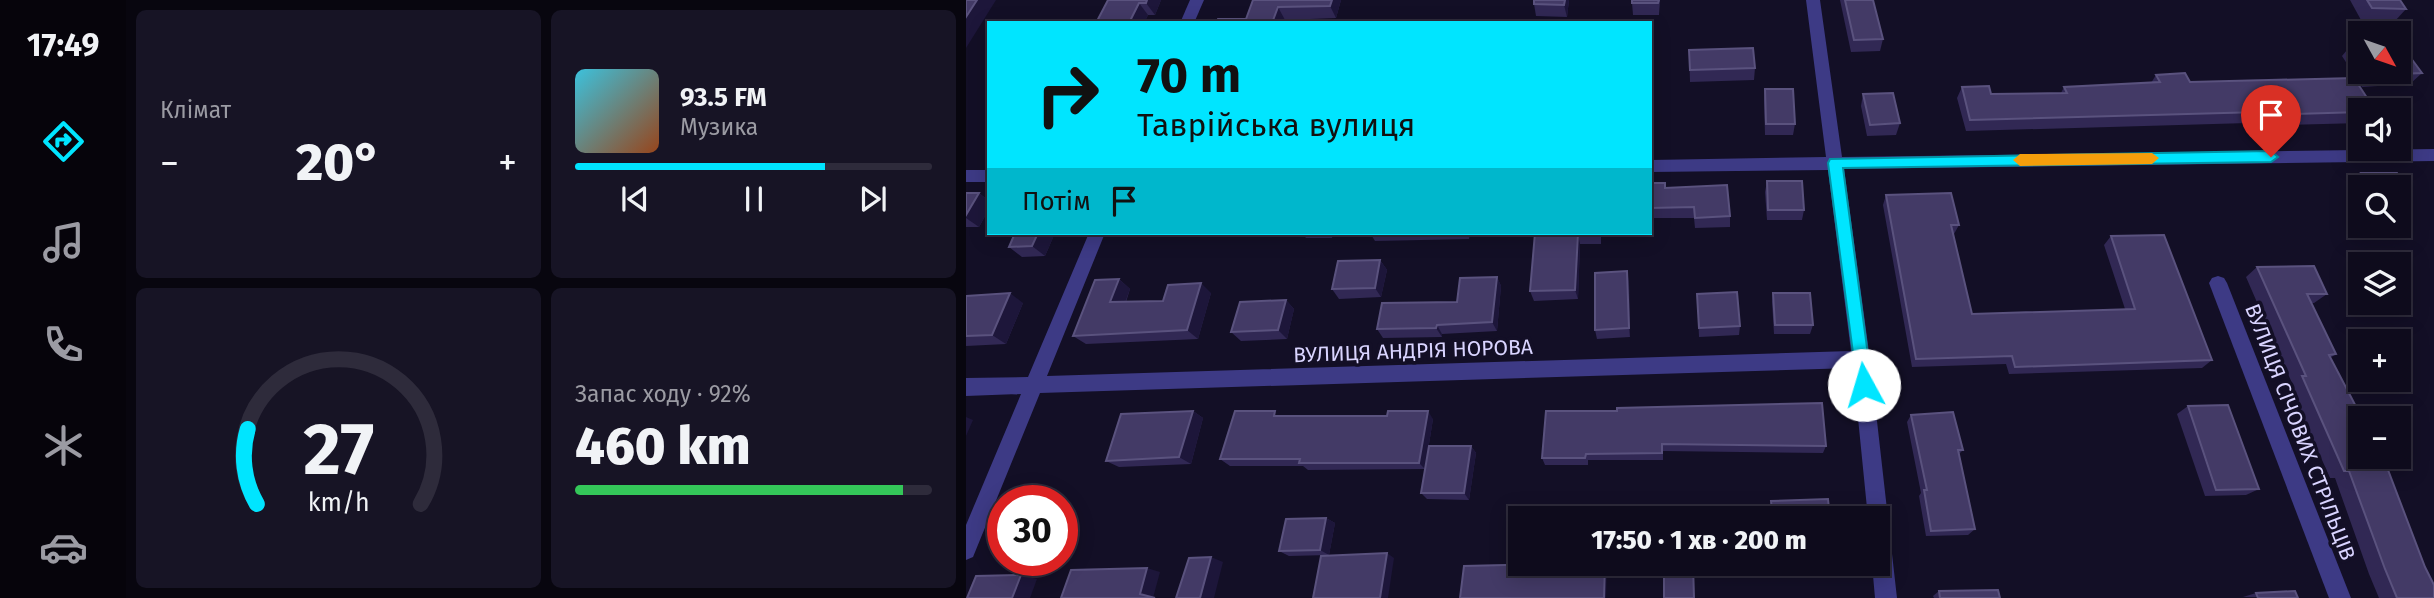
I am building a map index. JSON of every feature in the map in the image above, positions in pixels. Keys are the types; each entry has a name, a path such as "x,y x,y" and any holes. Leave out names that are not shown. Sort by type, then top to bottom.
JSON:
{"street":[{"path":"1188,21 1197,0"},
{"path":"1813,0 1861,359 1877,506"},
{"path":"1652,166 2434,155"},
{"path":"966,176 987,176"},
{"path":"966,550 1031,386 1096,235"},
{"name":"ВУЛИЦЯ СІЧОВИХ СТРІЛЬЦІВ","path":"2217,283 2340,598"},
{"name":"ВУЛИЦЯ АНДРІЯ НОРОВА","path":"966,387 1861,359"},
{"path":"1884,576 1886,598"}],"building":[{"path":"966,0 977,0 966,17"},
{"path":"1108,0 1147,0 1146,3 1139,3 1130,21 1097,21"},
{"path":"1253,0 1332,0 1330,6 1278,7 1273,21 1217,21 1246,19"},
{"path":"1534,0 1565,0 1564,5 1534,4"},
{"path":"1632,0 1659,0 1658,3 1632,3"},
{"path":"1845,0 1873,0 1883,39 1854,40"},
{"path":"2367,0 2400,0 2406,9 2372,8"},
{"path":"1753,48 1755,68 1690,70 1689,50"},
{"path":"2412,60 2422,73 2412,73"},
{"path":"2185,73 2190,82 2348,78 2348,84 2358,84 2367,98 2348,98 2348,112 2295,114 2293,111 1970,120 1962,87 1989,86 1991,94 2067,93 2064,87 2160,82 2156,75"},
{"path":"1765,89 1793,89 1795,124 1766,124"},
{"path":"1893,93 1900,123 1870,125 1863,94"},
{"path":"2361,173 2398,175 2362,175"},
{"path":"1767,181 1802,181 1804,210 1768,210"},
{"path":"1652,183 1665,183 1665,188 1727,185 1730,216 1695,218 1694,207 1652,208"},
{"path":"966,193 979,193 966,215"},
{"path":"1951,193 1959,225 1951,225 1972,314 2135,309 2111,236 2164,235 2212,360 2015,367 2012,356 1916,359 1886,195"},
{"path":"1014,235 1037,235 1032,246 1009,247"},
{"path":"1535,235 1578,235 1575,290 1530,291"},
{"path":"1380,260 1375,288 1332,289 1338,261"},
{"path":"2314,266 2327,294 2307,294 2336,354 2329,355 2356,406 2348,406 2348,469 2388,469 2434,585 2434,598 2397,598 2349,471 2344,471 2302,376 2306,376 2257,267"},
{"path":"1627,271 1629,328 1595,330 1595,273"},
{"path":"1497,277 1492,322 1437,325 1436,328 1377,329 1382,303 1457,302 1460,278"},
{"path":"1119,279 1110,302 1163,301 1168,285 1201,283 1187,330 1073,336 1095,280"},
{"path":"1737,292 1740,326 1699,328 1697,294"},
{"path":"1010,293 992,335 966,336 966,296"},
{"path":"1773,293 1810,293 1813,325 1775,325"},
{"path":"1286,300 1278,330 1231,332 1240,302"},
{"path":"1822,403 1826,446 1662,444 1662,453 1586,454 1585,458 1542,458 1546,411"},
{"path":"2228,405 2259,489 2216,490 2188,406"},
{"path":"1193,411 1179,457 1106,461 1121,414"},
{"path":"1235,411 1275,411 1274,416 1387,416 1388,411 1428,411 1419,463 1299,463 1300,459 1220,459"},
{"path":"1953,412 1963,450 1958,450 1975,529 1931,531 1924,490 1927,490 1911,415"},
{"path":"1429,446 1471,446 1464,493 1421,493"},
{"path":"1828,499 1829,506 1772,506 1771,501"},
{"path":"1326,518 1320,550 1279,551 1286,519"},
{"path":"1387,553 1380,598 1313,598 1321,556"},
{"path":"1211,557 1200,598 1176,598 1189,558"},
{"path":"1508,565 1508,576 1605,576 1604,598 1460,598 1464,566"},
{"path":"1147,568 1140,594 1155,598 1061,598 1069,576 1078,576 1078,570"},
{"path":"976,576 1021,576 1012,598 967,598"},
{"path":"1664,576 1693,576 1694,598 1664,598"},
{"path":"1998,590 2000,598 1940,598 1939,591"},
{"path":"2295,591 2298,598 2258,598 2256,593"}],"slow traffic":[{"path":"2020,160 2152,158"}],"route":[{"path":"1864,385 1836,163 2271,157"}]}
